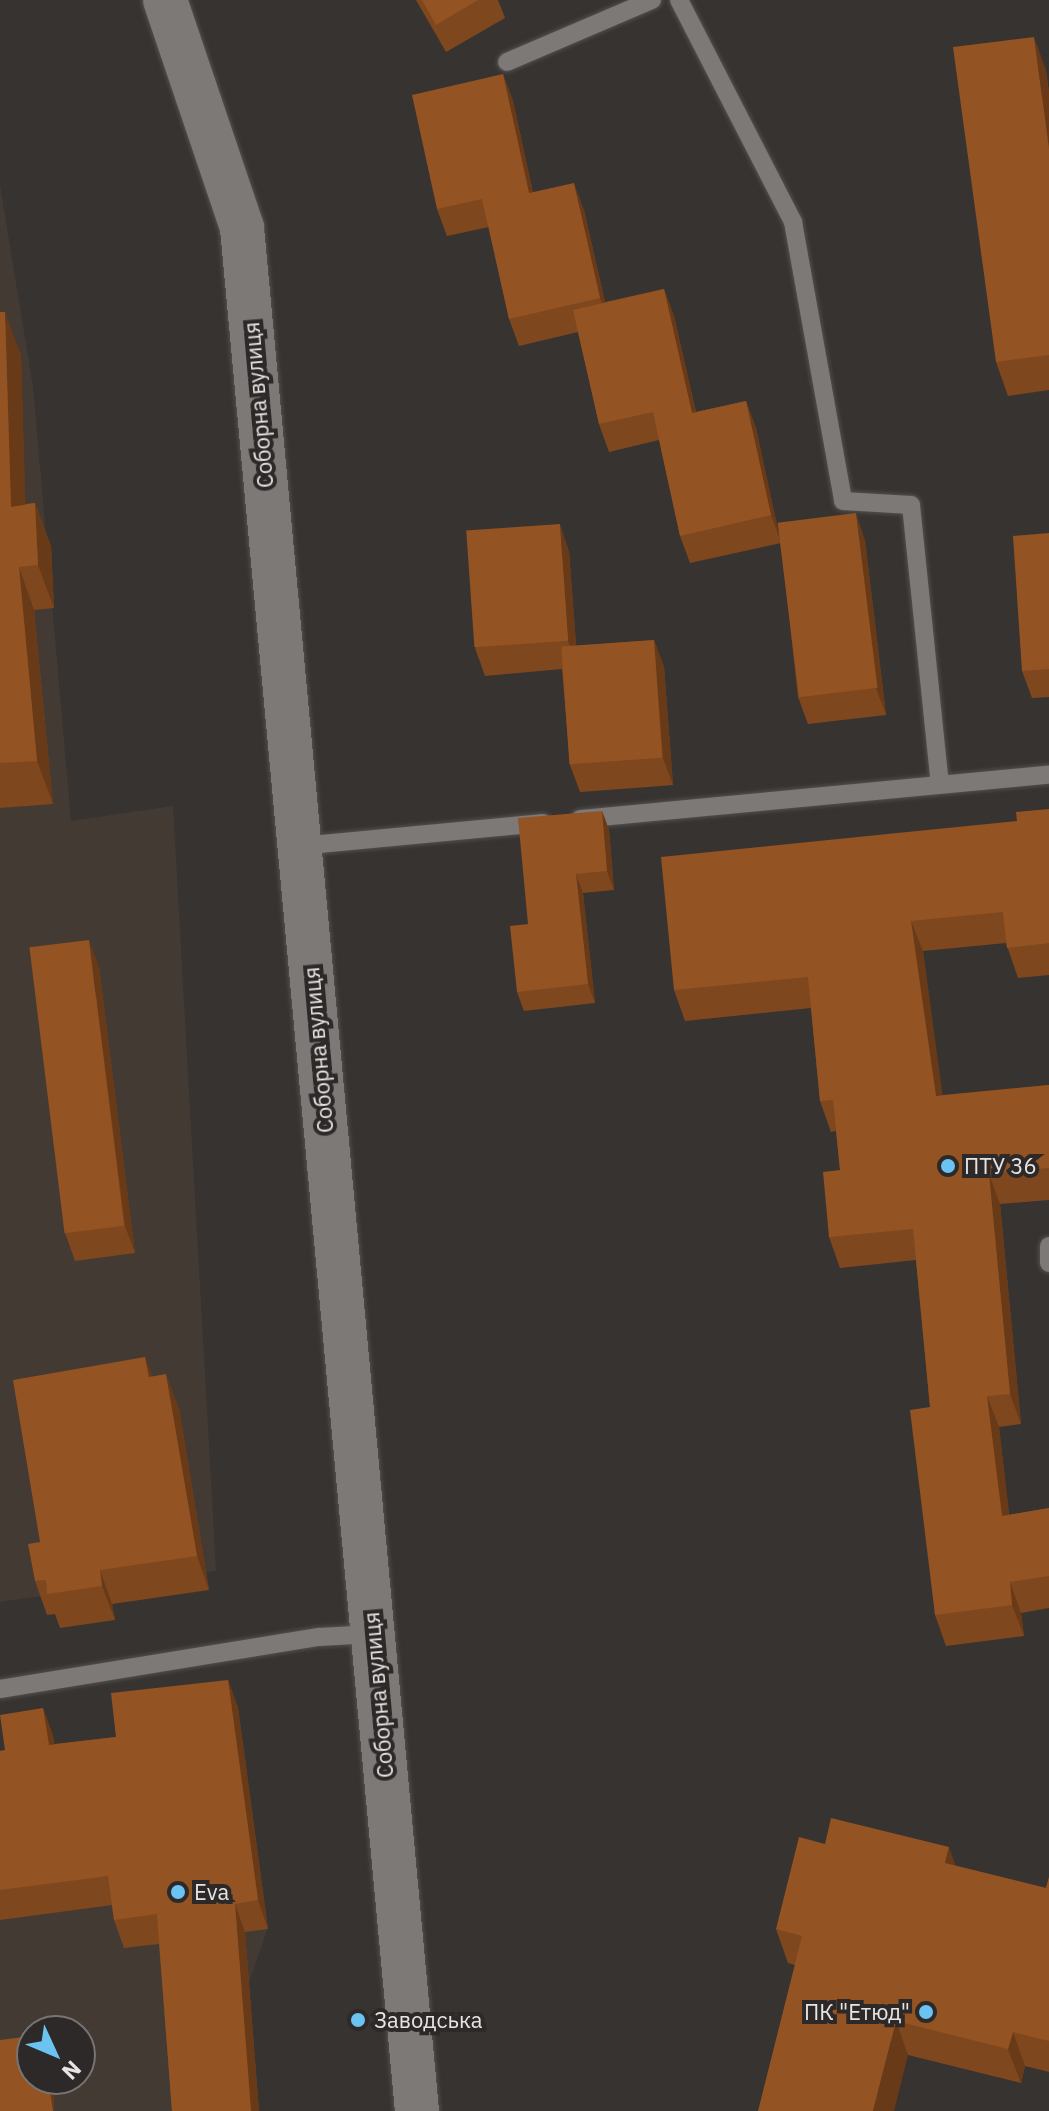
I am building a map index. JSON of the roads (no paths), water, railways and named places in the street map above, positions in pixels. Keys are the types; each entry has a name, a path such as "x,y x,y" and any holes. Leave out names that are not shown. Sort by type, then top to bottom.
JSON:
{"street":[{"name":"Соборна вулиця","path":"165,0 242,228 417,2111"}],"lane":[{"path":"507,62 652,0"},
{"path":"679,0 793,222 843,501 911,505 940,785"},
{"path":"299,846 1049,775"},
{"path":"1049,1246 1049,1263"},
{"path":"0,1689 319,1637 373,1634"}],"place":[{"name":"ПТУ 36","path":"948,1166"},
{"name":"Eva","path":"178,1892"},
{"name":"ПК \"Етюд\"","path":"926,2012"},
{"name":"Заводська","path":"358,2020"}]}
